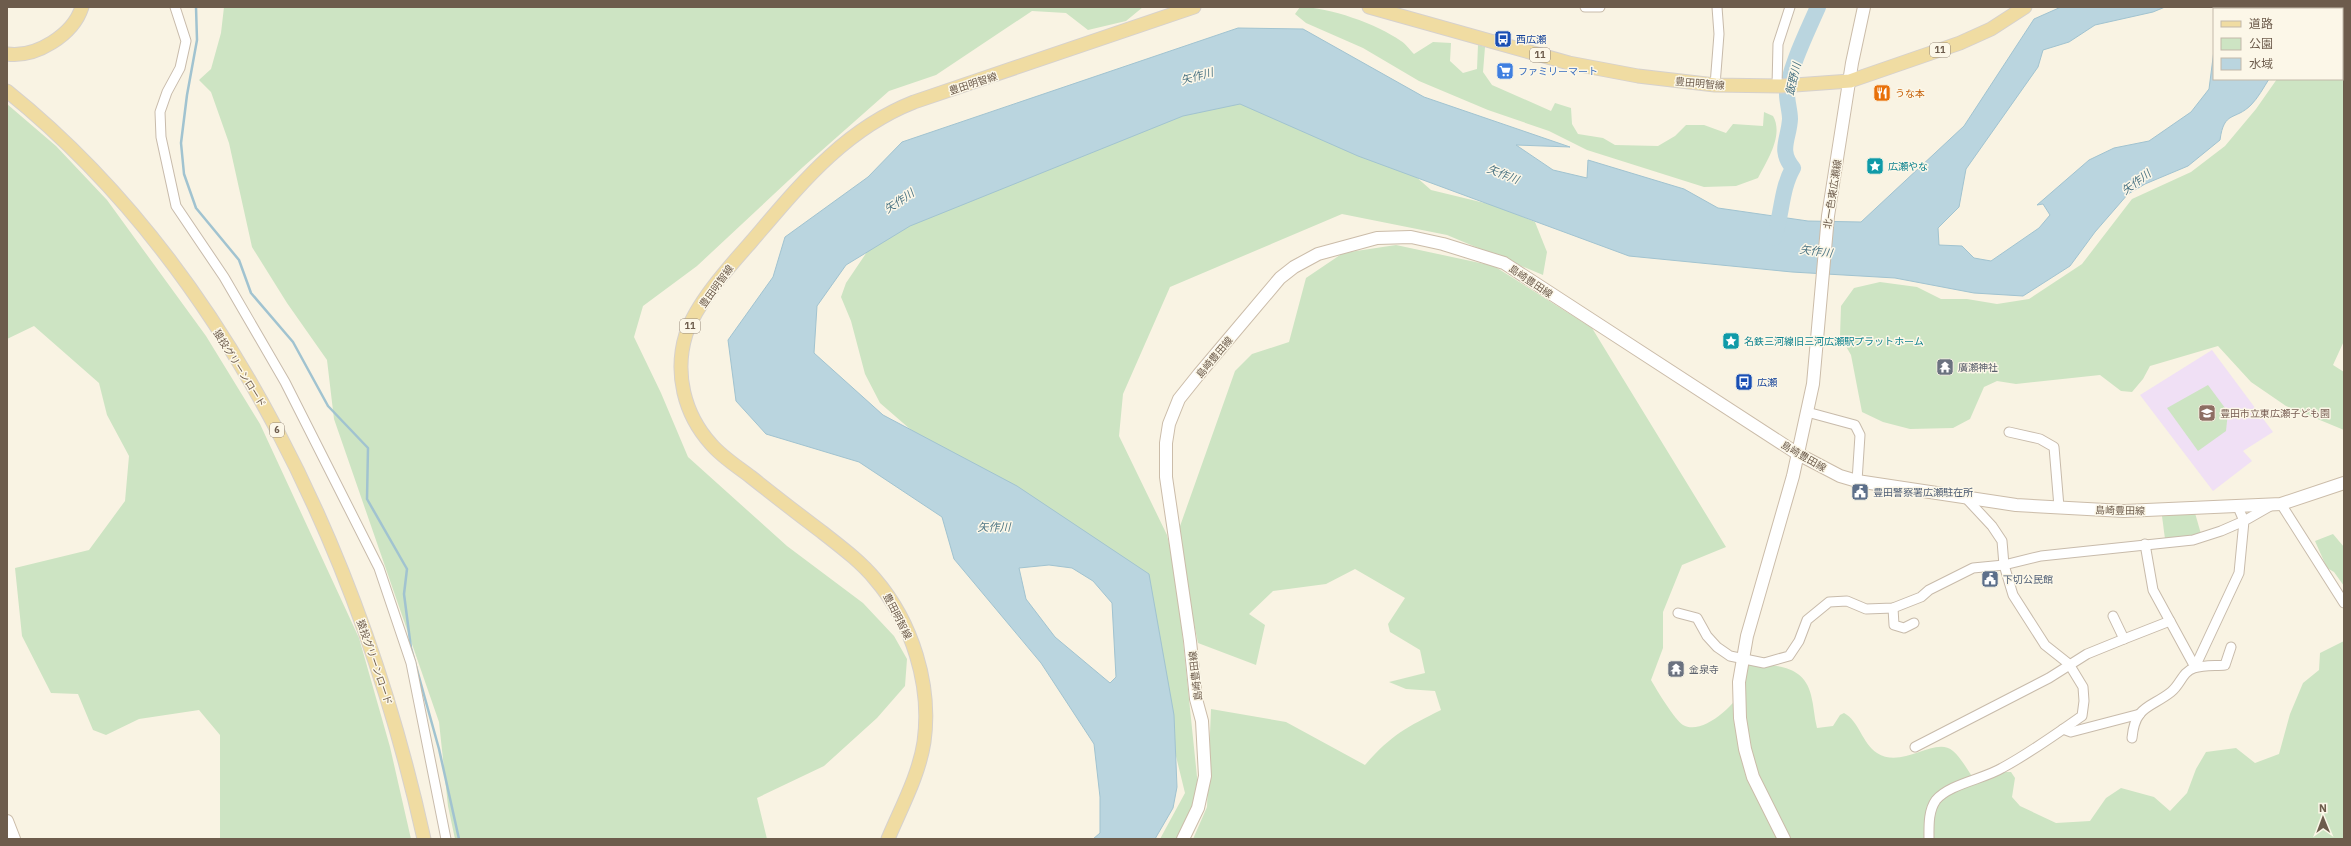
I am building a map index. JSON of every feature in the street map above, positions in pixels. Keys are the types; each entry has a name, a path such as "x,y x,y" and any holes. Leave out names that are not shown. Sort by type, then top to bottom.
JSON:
{"main road":[{"path":"7,54 34,51 51,43 68,29 82,7"},
{"name":"豊田明智線","path":"888,839 912,783 924,742 924,692 919,665 910,636 894,605 874,577 852,555 711,444 689,409 681,383 681,356 687,332 700,307 724,273 769,221 831,154 876,119 914,102 1194,7"},
{"name":"豊田明智線","path":"1369,7 1388,9 1569,63 1638,76 1715,85 1779,86 1850,81 1960,43 1991,29 2025,7"},
{"name":"北一色東広瀬線","path":"1784,839 1753,777 1745,748 1740,718 1739,682 1747,636 1798,454 1817,362 1820,305 1831,192 1852,63 1864,7"},
{"name":"猿投グリーンロード","path":"7,92 54,131 119,199 176,271 223,339 271,419 312,500 359,616 389,700 424,839"},
{"name":"島崎豊田線","path":"1184,839 1198,808 1205,776 1202,721 1196,698 1190,641 1166,477 1166,443 1169,424 1179,400 1280,278 1294,267 1318,254 1377,238 1411,237 1443,244 1504,263 1798,454 1840,476 1857,481 2016,505 2124,511 2238,507 2277,504 2344,483"},
{"path":"389,700 412,762 432,839"},
{"path":"7,821 14,839"}],"street":[{"path":"175,7 186,40 180,68 166,92 160,112 160,137 176,206 224,277 285,382 379,568 411,663 446,839"},
{"path":"1585,7 1600,7"},
{"path":"1715,85 1719,34 1717,7"},
{"path":"1779,86 1778,44 1790,7"},
{"path":"1807,412 1855,425 1860,435 1857,481"},
{"path":"2009,432 2040,439 2054,447 2059,507"},
{"path":"1929,839 1932,810 1936,800 1946,792 2002,769 2063,729 2082,716 2084,701 2083,687 2069,664 2044,645 2013,595 2004,565 2002,541 1998,533 1965,497"},
{"path":"1678,613 1698,618 1712,642 1730,656 1744,657 1764,663 1789,656 1799,641 1806,620 1829,602 1847,601 1866,608 1893,608 1921,597 1929,590 1973,568 2004,565 2041,556 2193,540 2222,531 2277,504 2344,603"},
{"path":"2195,668 2239,573 2244,521 2238,507"},
{"path":"2145,544 2153,590 2195,668"},
{"path":"1893,608 1894,625 1904,628 1914,623"},
{"path":"2113,616 2124,639"},
{"path":"1915,747 2049,678 2087,654 2170,621"},
{"path":"2132,738 2133,727 2140,714 2149,704 2171,692 2185,672 2195,668 2225,665 2231,647"},
{"path":"2063,729 2071,732 2140,714"}],"shaded area":[{"name":"豊田市立東広瀬子ども園","path":"2212,350 2273,432 2243,451 2252,461 2213,491 2140,395"}],"green space":[{"path":"224,7 1143,7 1126,21 1088,30 1066,13 1032,11 936,75 889,91 803,167 697,266 643,306 634,337 661,393 688,457 787,546 863,603 894,636 907,659 905,686 877,718 824,766 757,798 767,839 455,839 448,806 439,722 334,419 327,360 287,303 252,247 229,143 211,92 199,80 211,69 221,33"},
{"path":"1300,7 1338,13 1366,23 1401,41 1414,54 1433,42 1451,43 1450,61 1463,73 1477,69 1478,45 1485,47 1483,72 1492,85 1551,111 1555,103 1571,108 1572,124 1578,134 1603,138 1615,145 1658,146 1675,136 1686,125 1704,125 1726,133 1733,124 1763,126 1764,112 1773,116 1776,123 1777,131 1773,148 1758,178 1736,186 1704,187 1587,150 1549,131 1488,110 1419,81 1363,48 1306,23 1295,14"},
{"path":"2344,7 2344,341 2333,365 2344,372 2344,430 2286,406 2251,382 2218,346 2150,366 2143,379 2132,392 2121,391 2100,375 2016,384 1997,381 1984,387 1970,419 1953,428 1910,429 1883,422 1862,412 1851,355 1840,336 1841,306 1854,288 1880,282 1917,287 1941,299 1967,299 1997,304 2029,299 2082,264 2132,199 2191,172 2225,146 2256,109 2276,80 2343,80 2343,8 2326,8"},
{"path":"1255,94 1398,161 1431,190 1497,206 1535,222 1547,252 1543,275 1447,235 1342,214 1170,287 1123,394 1119,436 1167,535 1176,573 1199,796 1177,839 1160,839 1185,793 1163,703 1149,586 933,449 880,403 865,374 851,321 841,297 846,283 875,240 1147,122"},
{"path":"7,104 56,146 107,200 206,336 260,424 359,638 390,747 411,839 220,839 220,735 199,710 139,719 106,735 93,730 78,694 51,693 22,636 15,568 89,550 125,501 129,456 107,415 99,383 34,326 7,339"},
{"path":"1396,245 1494,266 1592,328 1726,547 1682,565 1663,612 1663,648 1651,680 1661,697 1683,725 1691,727 1708,723 1726,710 1743,688 1748,664 1777,666 1786,668 1802,677 1811,695 1817,728 1833,726 1840,715 1844,713 1853,721 1872,749 1887,757 1897,758 1928,749 1946,747 1956,754 1973,778 2001,772 2011,772 2015,778 2012,797 2020,806 2056,823 2090,821 2106,798 2121,788 2154,797 2170,811 2187,793 2196,769 2206,752 2236,748 2255,763 2279,754 2290,714 2303,683 2319,670 2320,653 2344,641 2344,839 1193,839 1207,807 1211,709 1286,722 1365,765 1383,746 1400,733 1441,710 1435,691 1406,689 1389,682 1425,673 1420,650 1390,632 1388,624 1405,598 1355,569 1326,584 1273,591 1249,614 1265,625 1256,665 1198,643 1185,579 1179,529 1235,371 1252,354 1289,342 1306,278 1343,253"},
{"path":"2208,385 2228,412 2226,431 2198,451 2167,408"},
{"path":"2195,513 2201,534 2165,539 2162,516"},
{"path":"2333,534 2344,547 2344,586 2334,572 2327,568 2315,541"}],"water":[{"name":"矢作川","path":"2061,7 2165,7 2153,12 2095,25 2069,42 2043,50 2038,67 1966,169 1959,207 1938,228 1939,245 1962,246 1974,258 1991,261 2039,228 2050,215 2043,204 2037,205 2089,160 2114,148 2149,141 2191,112 2209,89 2213,58 2213,80 2268,80 2251,105 2227,120 2224,124 2220,140 2188,166 2145,184 2128,194 2095,232 2070,266 2023,296 1974,293 1895,278 1792,272 1629,256 1358,156 1240,104 1183,116 910,226 846,265 817,306 814,353 883,415 1017,486 1149,574 1174,715 1177,787 1173,808 1155,839 1093,839 1100,833 1100,797 1094,744 1041,663 954,559 942,517 859,462 766,434 736,401 728,340 773,277 785,237 868,177 902,142 1238,28 1303,29 1424,97 1570,147 1516,145 1553,170 1587,178 1588,160 1684,189 1718,208 1808,221 1861,222 1964,126 2034,19","holes":["1049,565 1072,568 1093,581 1112,603 1116,677 1110,683 1055,637 1026,599 1019,568"]},
{"path":"2230,7 2316,7 2316,8"}],"waterway":[{"path":"196,7 197,40 187,95 181,143 184,174 196,208 239,260 251,293 293,342 328,406 368,448 367,499 407,569 404,594 411,648 439,749 459,839"},
{"name":"飯野川","path":"1774,238 1786,185 1793,168 1786,156 1785,150 1790,119 1787,97 1788,84 1799,50 1818,7"}],"place":[{"name":"西広瀬","path":"1503,39"},
{"name":"ファミリーマート","path":"1505,71"},
{"name":"うな本","path":"1882,93"},
{"name":"広瀬やな","path":"1875,166"},
{"name":"名鉄三河線旧三河広瀬駅プラットホーム","path":"1731,341"},
{"name":"廣瀬神社","path":"1945,367"},
{"name":"広瀬","path":"1744,382"},
{"name":"豊田市立東広瀬子ども園","path":"2207,413"},
{"name":"豊田警察署広瀬駐在所","path":"1860,492"},
{"name":"下切公民館","path":"1990,579"},
{"name":"金泉寺","path":"1676,669"}]}
